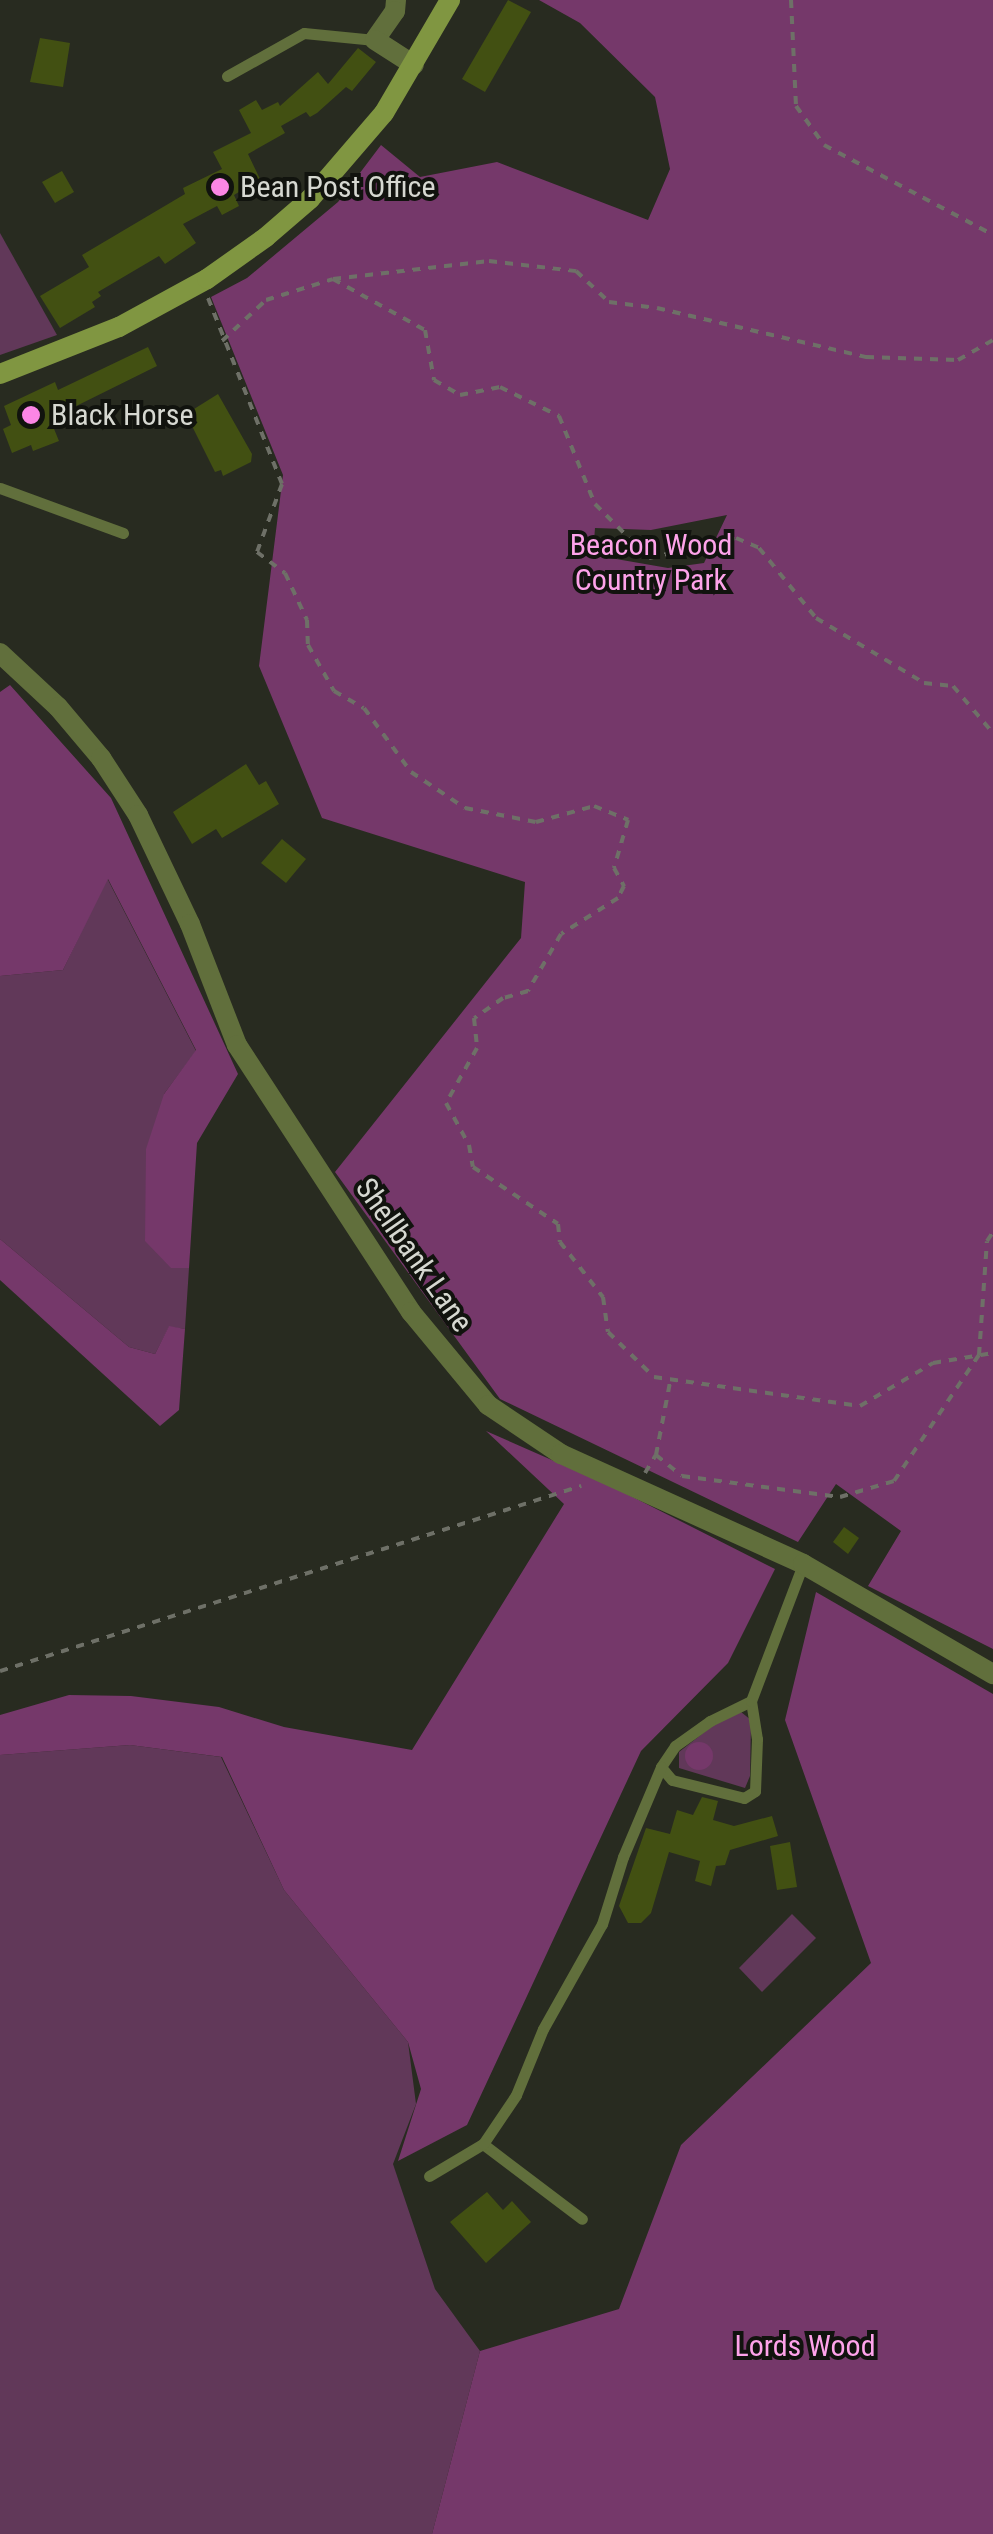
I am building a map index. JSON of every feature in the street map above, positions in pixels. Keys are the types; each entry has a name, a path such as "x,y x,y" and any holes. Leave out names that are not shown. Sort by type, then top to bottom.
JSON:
{"main road":[{"path":"0,374 119,327 207,278 266,237 310,199 384,112 450,0"}],"street":[{"path":"396,0 394,11 375,40 414,64"},
{"name":"Shellbank Lane","path":"0,653 58,707 120,786 190,924 237,1045 412,1312 488,1405 561,1454 803,1564 993,1674"}],"lane":[{"path":"227,76 304,32 375,40"},
{"path":"0,488 123,534"},
{"path":"661,1766 672,1780 744,1798 754,1792 757,1738 750,1701 803,1564"},
{"path":"429,2176 484,2144 516,2095 543,2029 602,1924 623,1858 661,1766 675,1746 690,1734 750,1701"},
{"path":"484,2144 582,2218"}],"path":[{"path":"791,0 796,106 824,145 993,235"},
{"path":"222,342 266,300 332,279 489,261 576,272 609,302 657,308 866,357 958,360 993,340"},
{"path":"207,278 208,298 222,342 282,484 258,552 285,573 307,620 308,645 334,691 364,708 411,772 465,808 536,822 594,806 628,820 614,868 624,886 618,898 561,934 528,991 503,998 474,1018 477,1048 446,1103 469,1145 472,1167 558,1224 560,1242 603,1298 608,1332 654,1377 860,1406 933,1363 993,1353"},
{"path":"332,279 425,330 434,380 460,395 500,387 559,416 595,504 649,558 736,538 759,548 816,618 924,683 954,686 993,733"},
{"path":"670,1382 656,1455 682,1476 840,1498 894,1481 979,1356 987,1241 993,1232"},
{"path":"0,1672 567,1491"}],"shaded area":[{"path":"0,233 57,335 0,355"},
{"path":"107,878 196,1051 164,1094 171,1268 189,1268 185,1329 169,1327 155,1354 129,1347 0,1239 0,976 63,970"},
{"path":"741,1712 751,1720 750,1776 745,1788 679,1768 679,1752 716,1723"},
{"path":"130,1745 221,1757 284,1890 408,2042 416,2104 393,2164 435,2289 480,2351 432,2534 0,2534 0,1755"},
{"path":"792,1914 816,1938 762,1992 739,1968"}],"green space":[{"name":"Beacon Wood Country Park","path":"539,0 993,0 993,1649 868,1586 901,1531 836,1484 798,1542 500,1399 335,1172 521,938 525,882 322,818 259,666 283,475 211,297 247,278 338,202 381,145 420,177 497,162 648,220 670,169 655,97 580,23","holes":["727,515 704,563 668,568 593,555 595,528 651,530"]},
{"path":"10,685 111,798 238,1074 197,1143 189,1268 171,1268 145,1241 146,1149 164,1094 196,1050 108,879 63,970 0,976 0,692"},
{"path":"0,1239 129,1347 155,1354 169,1326 185,1329 179,1410 160,1426 0,1280"},
{"path":"486,1431 611,1486 775,1569 728,1663 641,1751 467,2125 398,2161 421,2089 408,2042 284,1890 222,1757 130,1745 0,1755 0,1715 69,1695 131,1696 219,1707 284,1727 412,1750 564,1504"},
{"name":"Lords Wood","path":"816,1592 993,1694 993,2534 432,2534 480,2351 619,2309 681,2145 871,1963 785,1720"},
{"path":"699,1742 709,1746 713,1756 709,1766 699,1770 689,1766 685,1756 689,1746"}],"building":[{"path":"508,0 531,12 485,92 462,79"},
{"path":"40,38 70,43 63,87 30,82"},
{"path":"358,48 376,62 352,91 346,87 317,113 310,117 306,112 281,126 285,133 248,154 260,179 234,195 239,206 222,215 217,206 183,224 196,243 165,264 159,256 98,292 101,296 92,302 95,307 60,328 40,296 89,267 82,255 185,194 183,188 222,169 213,152 251,133 239,110 256,100 262,110 278,102 280,106 318,72 328,84"},
{"path":"62,171 74,192 55,203 42,182"},
{"path":"148,347 157,366 50,419 59,441 33,451 31,445 12,453 3,429 11,425 4,406 55,382 58,390"},
{"path":"218,394 252,454 251,462 223,476 221,470 215,472 186,414"},
{"path":"246,764 259,785 266,781 279,804 222,838 216,829 192,844 173,812"},
{"path":"282,839 306,859 286,883 261,863"},
{"path":"844,1527 859,1538 848,1554 833,1542"},
{"path":"702,1797 718,1801 713,1820 734,1826 772,1816 778,1836 730,1850 725,1865 716,1866 711,1886 695,1881 700,1861 669,1852 651,1913 641,1923 628,1923 619,1906 646,1828 670,1834 677,1810 693,1815"},
{"path":"790,1842 797,1887 777,1890 770,1846"},
{"path":"487,2192 503,2210 512,2201 531,2222 486,2263 450,2222"}],"place":[{"name":"Bean Post Office","path":"220,187"},
{"name":"Black Horse","path":"31,415"}]}
